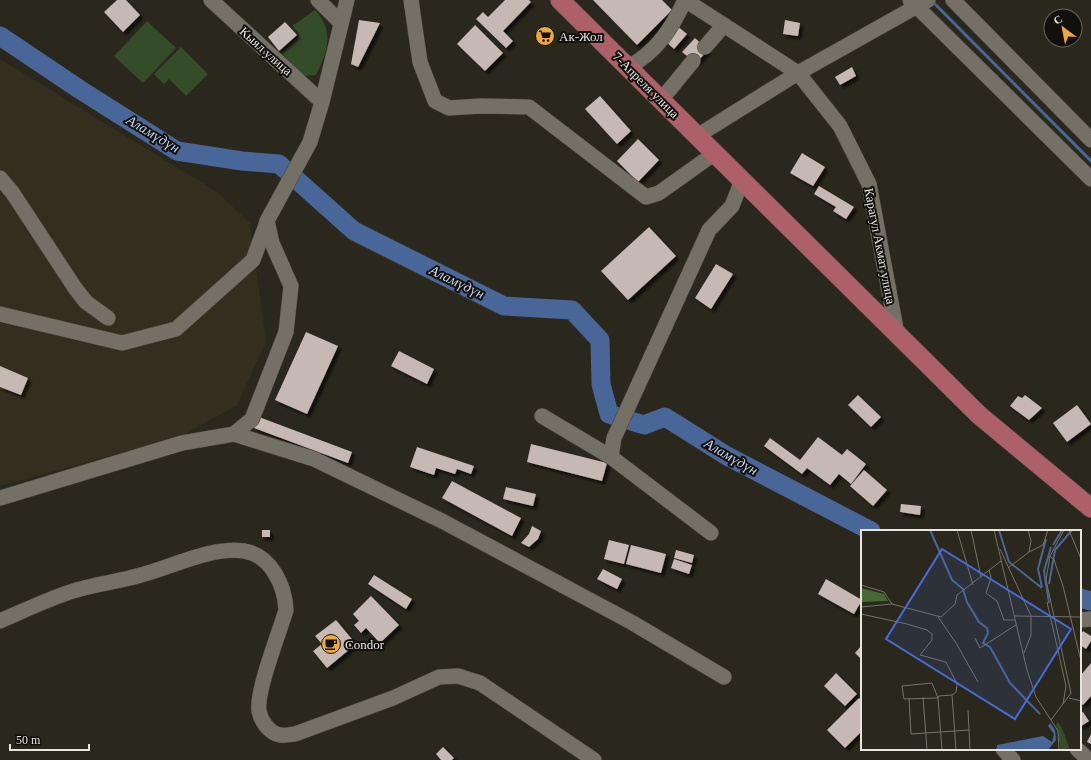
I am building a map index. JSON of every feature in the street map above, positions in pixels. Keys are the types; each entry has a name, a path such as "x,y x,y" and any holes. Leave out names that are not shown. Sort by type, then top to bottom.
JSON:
{"main road":[{"name":"7-Апреля улица","path":"560,0 979,415 1091,508"}],"street":[{"name":"Кыял улица","path":"210,0 322,102"},
{"path":"318,0 340,22"},
{"path":"0,314 122,343 176,329 253,260 267,221 310,142 322,102 340,22 347,0"},
{"path":"411,0 420,62 435,101 448,108 481,106 529,107 646,197 659,193 715,153"},
{"path":"628,67 652,52 674,23 685,0"},
{"name":"Карагул Акмат улица","path":"685,0 798,73 840,126 869,184 897,334"},
{"path":"953,0 1091,140"},
{"path":"697,136 798,73 919,2 1091,179"},
{"path":"706,47 724,25"},
{"path":"661,100 693,61"},
{"path":"0,178 12,192 78,292 86,302 108,318"},
{"path":"611,457 614,438 635,396 709,230 732,206 742,180"},
{"path":"234,434 252,419 286,332 291,286 272,243 267,221"},
{"path":"542,416 611,457 711,533"},
{"path":"0,498 182,443 234,434 314,459 442,521 631,622 724,676"},
{"path":"0,621 71,592 141,576 220,550 245,551 260,558 271,567 286,596 286,610 262,688 259,710 263,722 270,730 280,735 295,734 392,698 439,677 458,676 480,683 594,760"},
{"path":"1081,620 1091,619"},
{"path":"1004,750 1013,760"},
{"path":"1078,750 1089,760"}],"shaded area":[{"path":"0,59 217,192 250,223 266,342 237,405 180,437 0,486"}],"green space":[{"path":"315,10 325,26 328,41 324,57 316,75 304,76 281,53 300,35 292,26"},
{"path":"147,21 176,48 143,83 114,56"},
{"path":"181,47 208,74 186,96 169,79 164,84 154,74"}],"building":[{"path":"117,0 126,0 140,15 123,32 104,12"},
{"path":"505,0 529,0 531,2 503,31 513,41 506,48 476,19 483,12 488,17"},
{"path":"593,0 662,0 672,10 637,45"},
{"path":"359,20 380,23 358,67 351,64"},
{"path":"785,20 800,23 798,36 783,34"},
{"path":"285,22 297,35 279,51 268,37"},
{"path":"475,25 503,53 485,71 457,44"},
{"path":"676,25 687,34 674,49 663,39"},
{"path":"695,38 708,50 696,63 682,52"},
{"path":"852,67 856,76 840,85 835,77"},
{"path":"600,96 631,131 617,144 585,109"},
{"path":"638,139 659,160 638,182 617,161"},
{"path":"802,153 825,167 813,186 790,173"},
{"path":"819,186 854,207 846,219 833,211 836,207 814,194"},
{"path":"649,227 676,256 628,300 601,271"},
{"path":"716,264 733,274 711,309 695,298"},
{"path":"306,332 338,346 307,414 275,400"},
{"path":"399,351 434,369 427,384 391,366"},
{"path":"0,366 28,378 21,395 0,387"},
{"path":"858,395 881,417 871,427 848,405"},
{"path":"1025,395 1042,408 1029,420 1010,406 1018,396 1022,398"},
{"path":"1077,405 1091,424 1067,442 1053,423"},
{"path":"259,417 352,452 348,463 254,428"},
{"path":"818,437 842,455 847,449 866,464 851,484 839,474 830,485 807,468 802,474 764,446 770,438 800,460"},
{"path":"531,444 607,463 602,481 527,462"},
{"path":"417,447 474,466 471,474 457,469 455,474 436,468 434,475 410,467"},
{"path":"864,470 887,490 873,506 850,486"},
{"path":"452,481 521,518 512,536 442,498"},
{"path":"506,487 536,494 533,506 503,499"},
{"path":"901,504 921,506 920,515 900,512"},
{"path":"532,526 541,531 538,539 529,547 521,543 529,534"},
{"path":"262,530 270,530 270,537 262,537"},
{"path":"609,540 629,545 624,564 604,559"},
{"path":"631,545 666,554 661,573 626,564"},
{"path":"676,550 694,555 692,563 674,558"},
{"path":"674,559 692,565 689,574 671,568"},
{"path":"603,569 622,579 617,589 597,579"},
{"path":"374,575 412,599 406,609 368,584"},
{"path":"826,579 861,599 861,602 854,614 818,594"},
{"path":"371,596 399,625 380,643 366,628 361,633 354,625 359,621 353,614"},
{"path":"336,620 356,644 327,668 313,651 322,644 315,636"},
{"path":"1083,631 1091,636 1091,641 1086,649 1081,646 1081,634"},
{"path":"861,646 861,659 855,653"},
{"path":"1091,663 1091,696 1083,705 1081,704 1081,675"},
{"path":"836,673 857,694 845,706 824,686"},
{"path":"859,698 861,700 861,732 845,748 827,730"},
{"path":"1083,712 1089,721 1081,726 1081,713"},
{"path":"1091,734 1091,744 1087,742"},
{"path":"443,747 454,758 452,760 441,760 436,754"}],"waterway":[{"path":"933,2 1091,161"},
{"name":"Аламүдүн","path":"0,36 79,89 177,151 242,161 279,164 354,231 504,306 572,310 600,340 601,384 609,414 644,425 665,417 727,456 869,530"},
{"name":"Аламүдүн","path":"1081,598 1091,601"}],"place":[{"name":"Ак-Жол","path":"545,36"},
{"name":"Condor","path":"331,644"}]}
